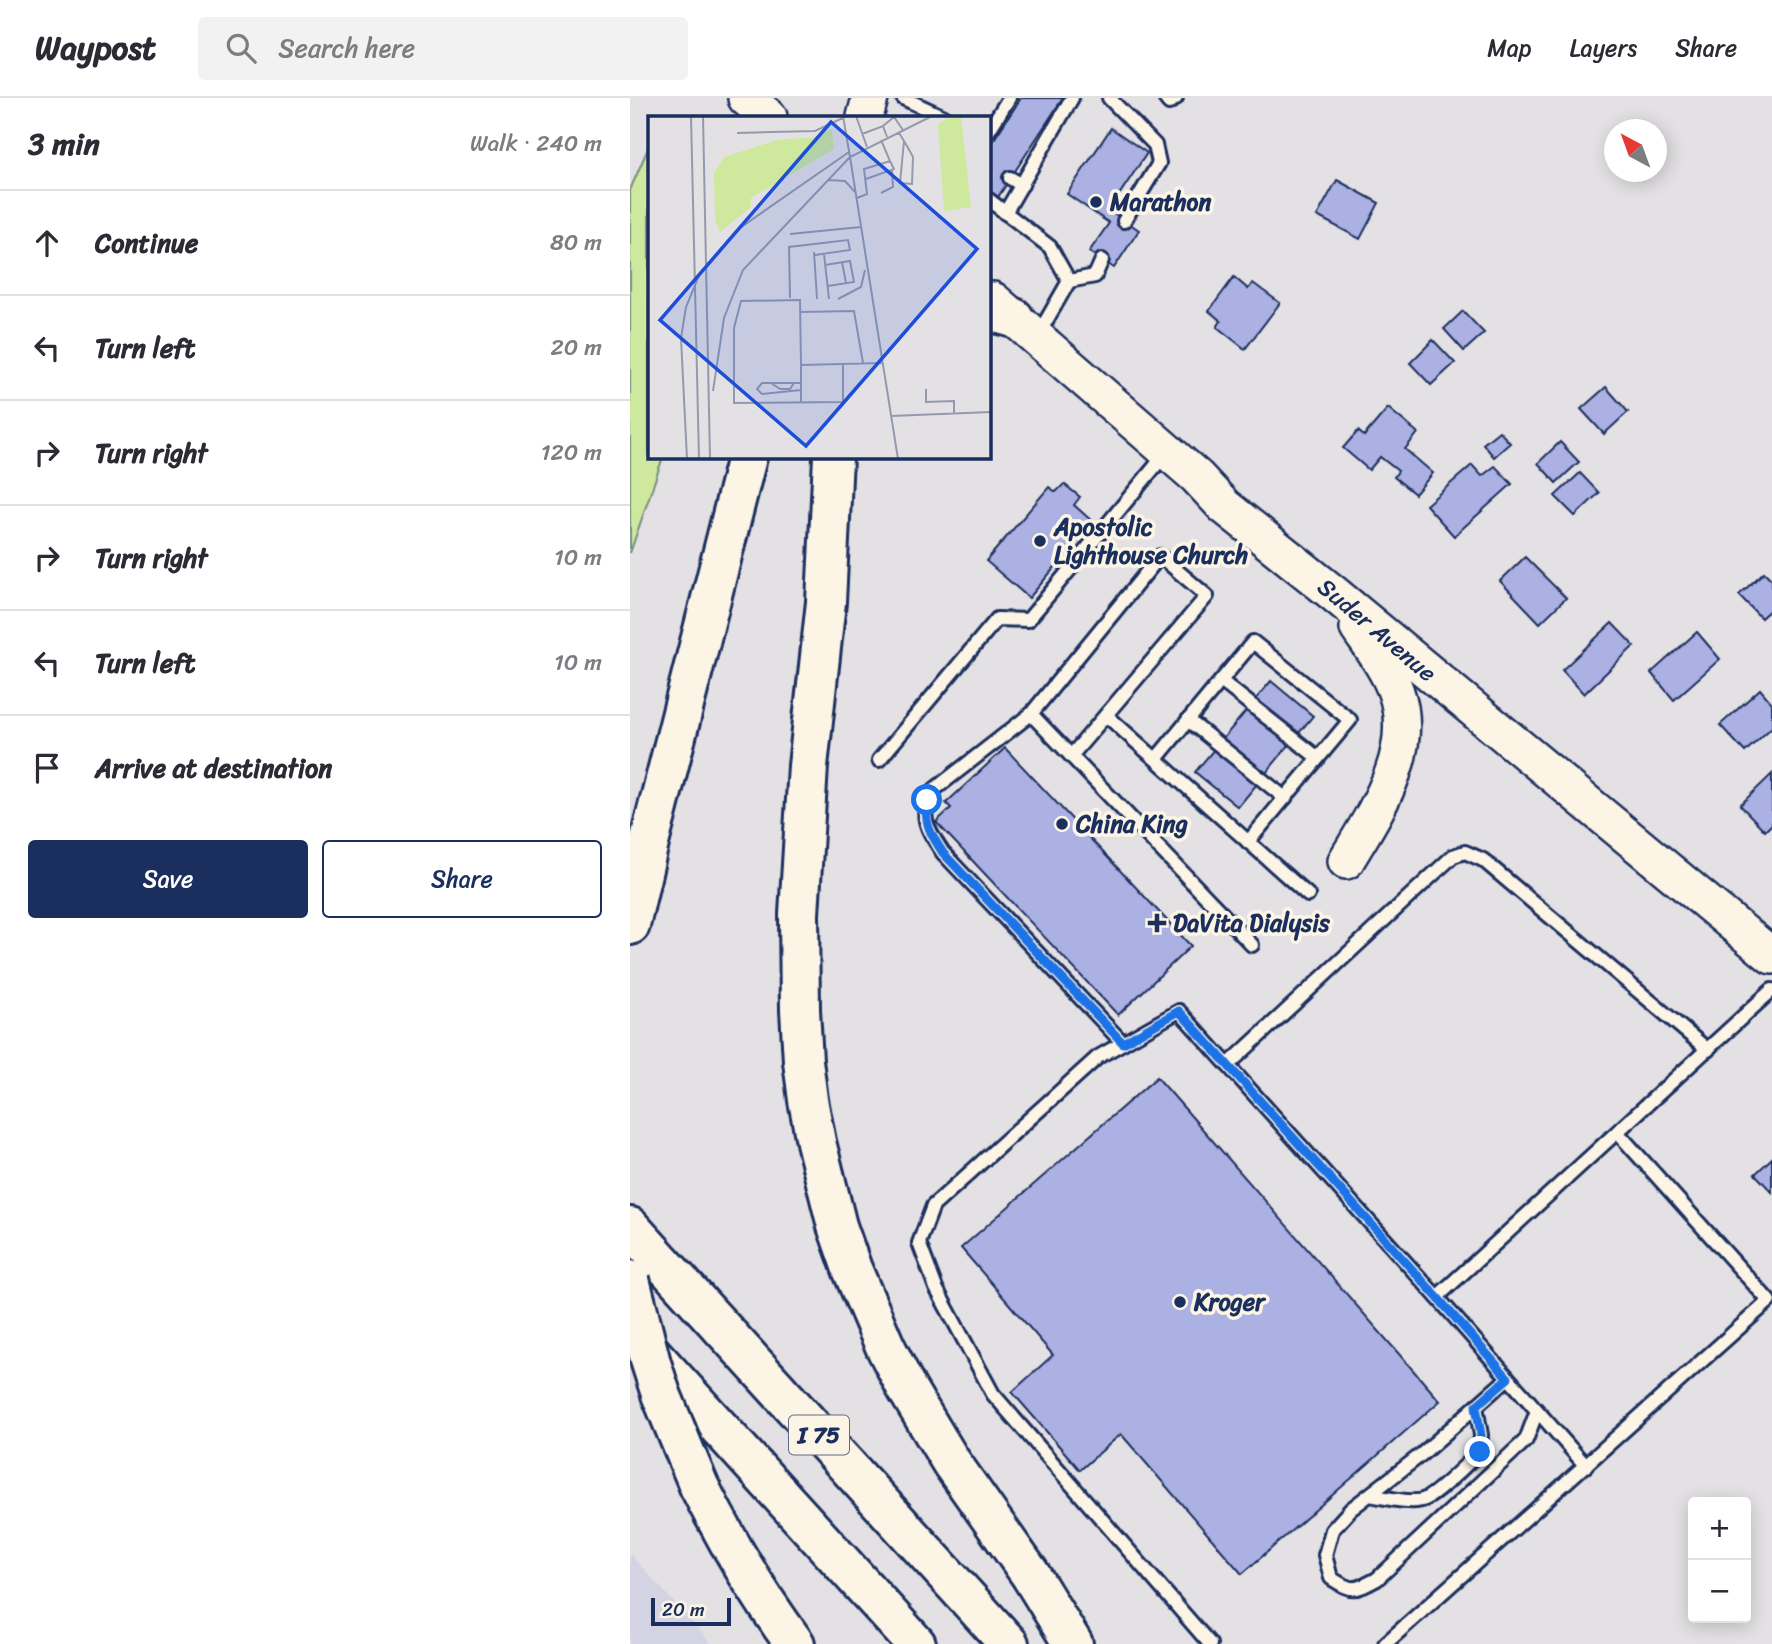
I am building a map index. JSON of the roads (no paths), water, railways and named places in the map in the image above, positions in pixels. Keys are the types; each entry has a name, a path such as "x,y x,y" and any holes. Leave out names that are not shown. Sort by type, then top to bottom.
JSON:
{"highway":[{"path":"630,926 747,458"},
{"path":"834,458 825,602 808,766 799,914 803,1061 816,1142 837,1226 852,1269 907,1389 951,1462 1030,1574 1073,1644"},
{"name":"I 75","path":"630,1227 1009,1644"},
{"path":"630,1280 661,1394 699,1486 745,1571 795,1644"},
{"name":"I 75","path":"630,1329 916,1644"}],"street":[{"path":"746,98 768,116"},
{"path":"865,116 870,98"},
{"name":"Suder Avenue","path":"1007,316 1197,477 1224,506 1334,593 1772,956"},
{"path":"1334,593 1384,669 1396,692 1401,720 1400,744 1394,770 1382,799 1346,861"}],"lane":[{"path":"903,98 942,116"},
{"path":"1005,213 1022,185 1034,151 1052,122 1072,98"},
{"path":"1109,98 1155,145 1159,163 1125,221"},
{"path":"1165,98 1169,103 1176,98"},
{"path":"994,128 1012,100"},
{"path":"1010,177 1022,185"},
{"path":"990,201 1050,247 1069,281"},
{"path":"1007,316 1069,281 1095,276 1102,260"},
{"path":"879,760 997,619 1028,620 1167,451"},
{"path":"1071,756 1206,596 1160,556 1031,714 935,789 927,800 925,816 929,830 943,853 1123,1043"},
{"path":"1156,759 1253,642 1350,720 1248,842"},
{"path":"1220,681 1318,758"},
{"path":"1031,714 1252,945"},
{"path":"1106,715 1308,895"},
{"path":"1188,720 1285,798"},
{"path":"1228,1065 1453,856 1465,852 1483,860 1708,1049"},
{"path":"1437,1297 1772,990"},
{"path":"1210,1644 993,1394 936,1288 919,1243 933,1206 1098,1057 1179,1011 1586,1466"},
{"path":"1385,1644 1769,1301 1618,1133"},
{"path":"1508,1378 1422,1454 1351,1509 1332,1531 1325,1555 1331,1578 1346,1588 1361,1588 1377,1579 1526,1440 1537,1411"},
{"path":"1370,1495 1412,1501 1424,1500 1437,1491 1480,1452 1481,1435 1476,1406"}],"place":[{"name":"Marathon","path":"1096,202"},
{"name":"Apostolic Lighthouse Church","path":"1040,541"},
{"name":"China King","path":"1062,824"},
{"name":"DaVita Dialysis","path":"1157,923"},
{"name":"Kroger","path":"1180,1302"}]}
